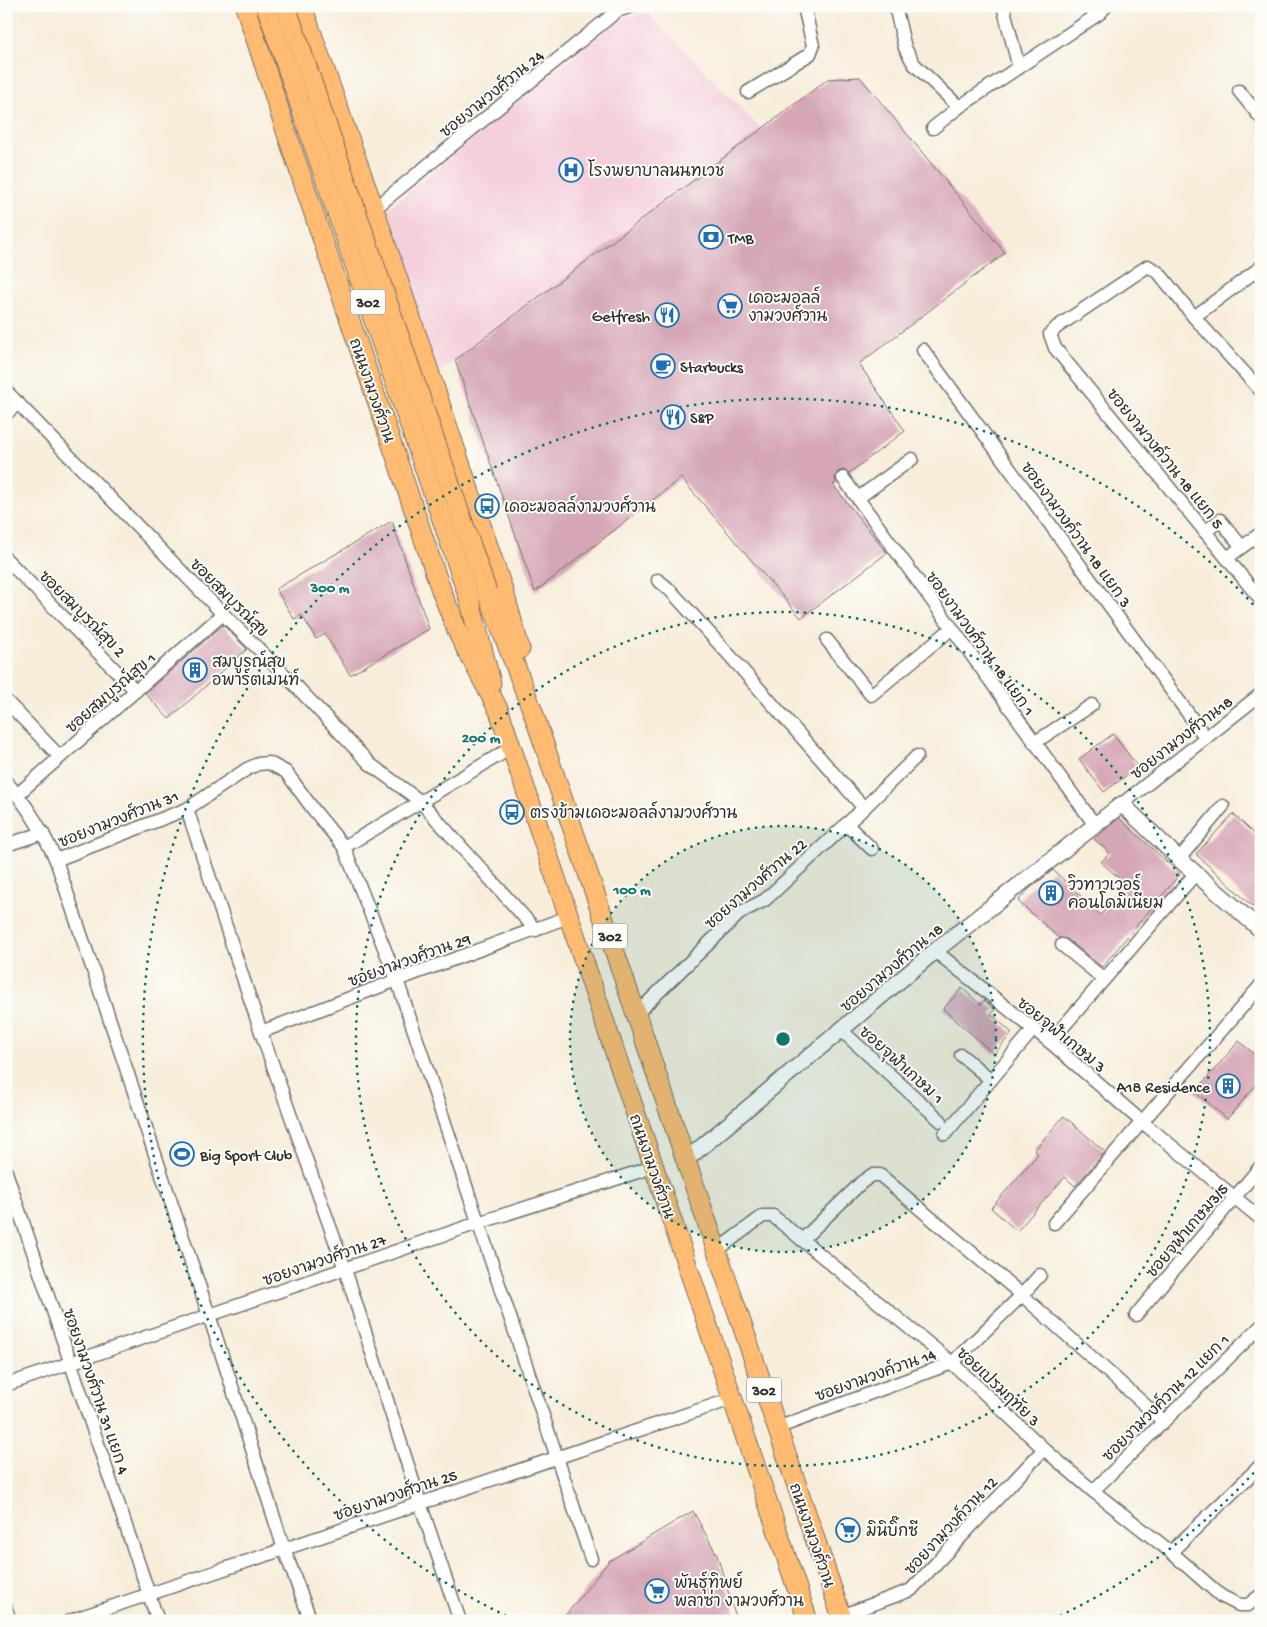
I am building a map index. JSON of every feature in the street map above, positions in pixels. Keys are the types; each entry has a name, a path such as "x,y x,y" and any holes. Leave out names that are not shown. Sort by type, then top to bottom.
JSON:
{"main road":[{"name":"ถนนงามวงศ์วาน","path":"245,6 293,154 441,590 459,635 499,711"},
{"name":"ถนนงามวงศ์วาน","path":"266,6 469,598 499,711 511,748 808,1621"},
{"name":"ถนนงามวงศ์วาน","path":"286,6 487,592 533,712 842,1618"},
{"name":"ถนนงามวงศ์วาน","path":"302,6 374,209 505,596 518,640 533,712"},
{"path":"293,154 299,141 316,130 336,128 348,135"}],"street":[{"name":"ซอยงามวงศ์วาน 24","path":"374,209 617,11 632,6"},
{"path":"748,92 810,54 813,46 804,6"},
{"path":"896,6 905,48 914,64 960,107"},
{"path":"1003,6 1019,68"},
{"path":"933,128 960,107 1100,14 1106,6"},
{"path":"1239,91 1261,118"},
{"name":"ซอยงามวงค์วาน 18 แยก 5","path":"1194,317 1159,273 1148,266 1056,327 1050,334 1055,348 1261,600"},
{"path":"1261,267 1194,317 1261,391"},
{"name":"ซอยงามวงค์วาน 18 แยก 3","path":"922,350 1206,738"},
{"name":"ซอยสมบูรณ์สุข","path":"6,391 223,614 297,687 370,764 420,801 536,930"},
{"path":"6,414 18,403"},
{"path":"858,498 912,459"},
{"name":"ซอยงามวงศ์วาน 18 แยก 1","path":"843,478 1095,825"},
{"path":"1205,532 1220,520 1242,547"},
{"path":"1227,558 1261,533"},
{"name":"ซอยสมบูรณ์สุข 2","path":"6,559 136,691"},
{"path":"658,580 695,617 864,808"},
{"name":"ซอยสมบูรณ์สุข 1","path":"18,794 223,614"},
{"path":"827,640 871,695 951,629"},
{"name":"ซอยงามวงศ์วาน18","path":"1122,804 1261,694"},
{"path":"6,701 60,757"},
{"path":"1034,742 1092,705"},
{"path":"344,847 511,748"},
{"name":"ซอยงามวงศ์วาน 22","path":"636,1013 742,912 765,900 917,756"},
{"name":"ซอยงามวงศ์วาน 31","path":"6,844 43,833 56,860 187,809 247,768 269,763 286,772 344,847 397,980 592,1559"},
{"path":"6,782 18,794 43,833"},
{"path":"1122,804 1179,859 1261,930"},
{"name":"ซอยงามวงศ์วาน 18","path":"686,1160 935,952 1122,804"},
{"path":"1179,859 1223,806"},
{"path":"187,809 261,1032 345,1269 460,1621"},
{"path":"846,824 872,849"},
{"path":"56,860 209,1315 284,1549 311,1621"},
{"path":"1050,1042 1196,874"},
{"name":"ซอยงามวงศ์วาน 29","path":"261,1032 568,917"},
{"path":"1062,945 1104,979"},
{"name":"ซอยจุฬาเกษม 3","path":"935,952 1050,1042 1141,1121 1261,1219"},
{"path":"1054,1223 1261,985"},
{"name":"ซอยจุฬาเกษม 1","path":"842,1030 941,1121"},
{"path":"945,1134 1033,1030"},
{"path":"961,1055 991,1080"},
{"name":"ซอยจุฬาเกษม3/5","path":"1136,1315 1261,1166"},
{"name":"ซอยงามวงศ์วาน 27","path":"6,1385 478,1223 653,1167"},
{"name":"ซอยงามวงศ์วาน 31 แยก 4","path":"6,1172 158,1621"},
{"path":"802,1240 862,1182 872,1175 880,1175 1022,1295 1163,1422"},
{"name":"ซอยเปรมฤทัย 3","path":"716,1252 763,1216 773,1216 952,1363 1044,1449 1093,1491 1171,1552 1221,1596 1239,1605 1248,1605 1261,1595"},
{"name":"ซอยงามวงค์วาน 14","path":"777,1428 952,1363 1040,1275"},
{"name":"ซอยงามวงค์วาน 12 แยก 1","path":"1093,1491 1261,1326"},
{"name":"ซอยงามวงศ์วาน 25","path":"69,1621 732,1398"},
{"name":"ซอยงามวงค์วาน 12","path":"842,1618 911,1590 1044,1449"},
{"path":"1171,1552 1261,1465"},
{"path":"6,1609 10,1621"}],"shaded area":[{"name":"โรงพยาบาลนนทเวช","path":"648,13 762,130 437,373 385,211 622,17"}],"building":[{"name":"เดอะมอลล์ งามวงศ์วาน","path":"860,77 1005,253 859,364 905,431 849,473 843,470 838,472 835,478 836,483 833,485 887,553 801,618 681,478 535,592 455,360 828,79"},
{"path":"392,521 429,629 350,675 325,634 316,639 302,615 294,619 276,589"},
{"name":"สมบูรณ์สุข อพาร์ตเมนท์","path":"223,625 247,649 169,719 145,693"},
{"path":"1113,734 1138,767 1104,792 1079,759"},
{"path":"1233,814 1261,840 1261,914 1196,854"},
{"name":"วิวทาวเวอร์ คอนโดมิเนียม","path":"1119,818 1180,874 1102,967 1067,939 1059,938 1018,901 1028,890 1053,870 1101,915 1127,885 1101,862 1110,853 1094,839"},
{"path":"962,988 981,1005 984,1000 995,1010 991,1014 1012,1033 994,1054 943,1009"},
{"name":"A18 Residence","path":"1239,1041 1261,1060 1261,1079 1227,1119 1195,1092"},
{"path":"1064,1116 1105,1152 1075,1186 1065,1177 1017,1231 991,1208 1038,1154 1034,1150"},
{"name":"พันธุ์ทิพย์ พลาซ่า งามวงศ์วาน","path":"693,1511 717,1555 737,1621 561,1621 609,1561"}],"place":[{"name":"โรงพยาบาลนนทเวช","path":"571,170"},
{"name":"TMB","path":"711,237"},
{"name":"เดอะมอลล์ งามวงศ์วาน","path":"730,306"},
{"name":"Getfresh","path":"667,315"},
{"name":"Starbucks","path":"663,366"},
{"name":"S&P","path":"673,417"},
{"name":"เดอะมอลล์งามวงศ์วาน","path":"487,506"},
{"name":"สมบูรณ์สุข อพาร์ตเมนท์","path":"195,670"},
{"name":"ตรงข้ามเดอะมอลล์งามวงศ์วาน","path":"512,812"},
{"name":"วิวทาวเวอร์ คอนโดมิเนียม","path":"1051,893"},
{"name":"A18 Residence","path":"1228,1086"},
{"name":"Big Sport Club","path":"182,1154"},
{"name":"มินิบิ๊กซี","path":"848,1530"},
{"name":"พันธุ์ทิพย์ พลาซ่า งามวงศ์วาน","path":"657,1591"}]}
